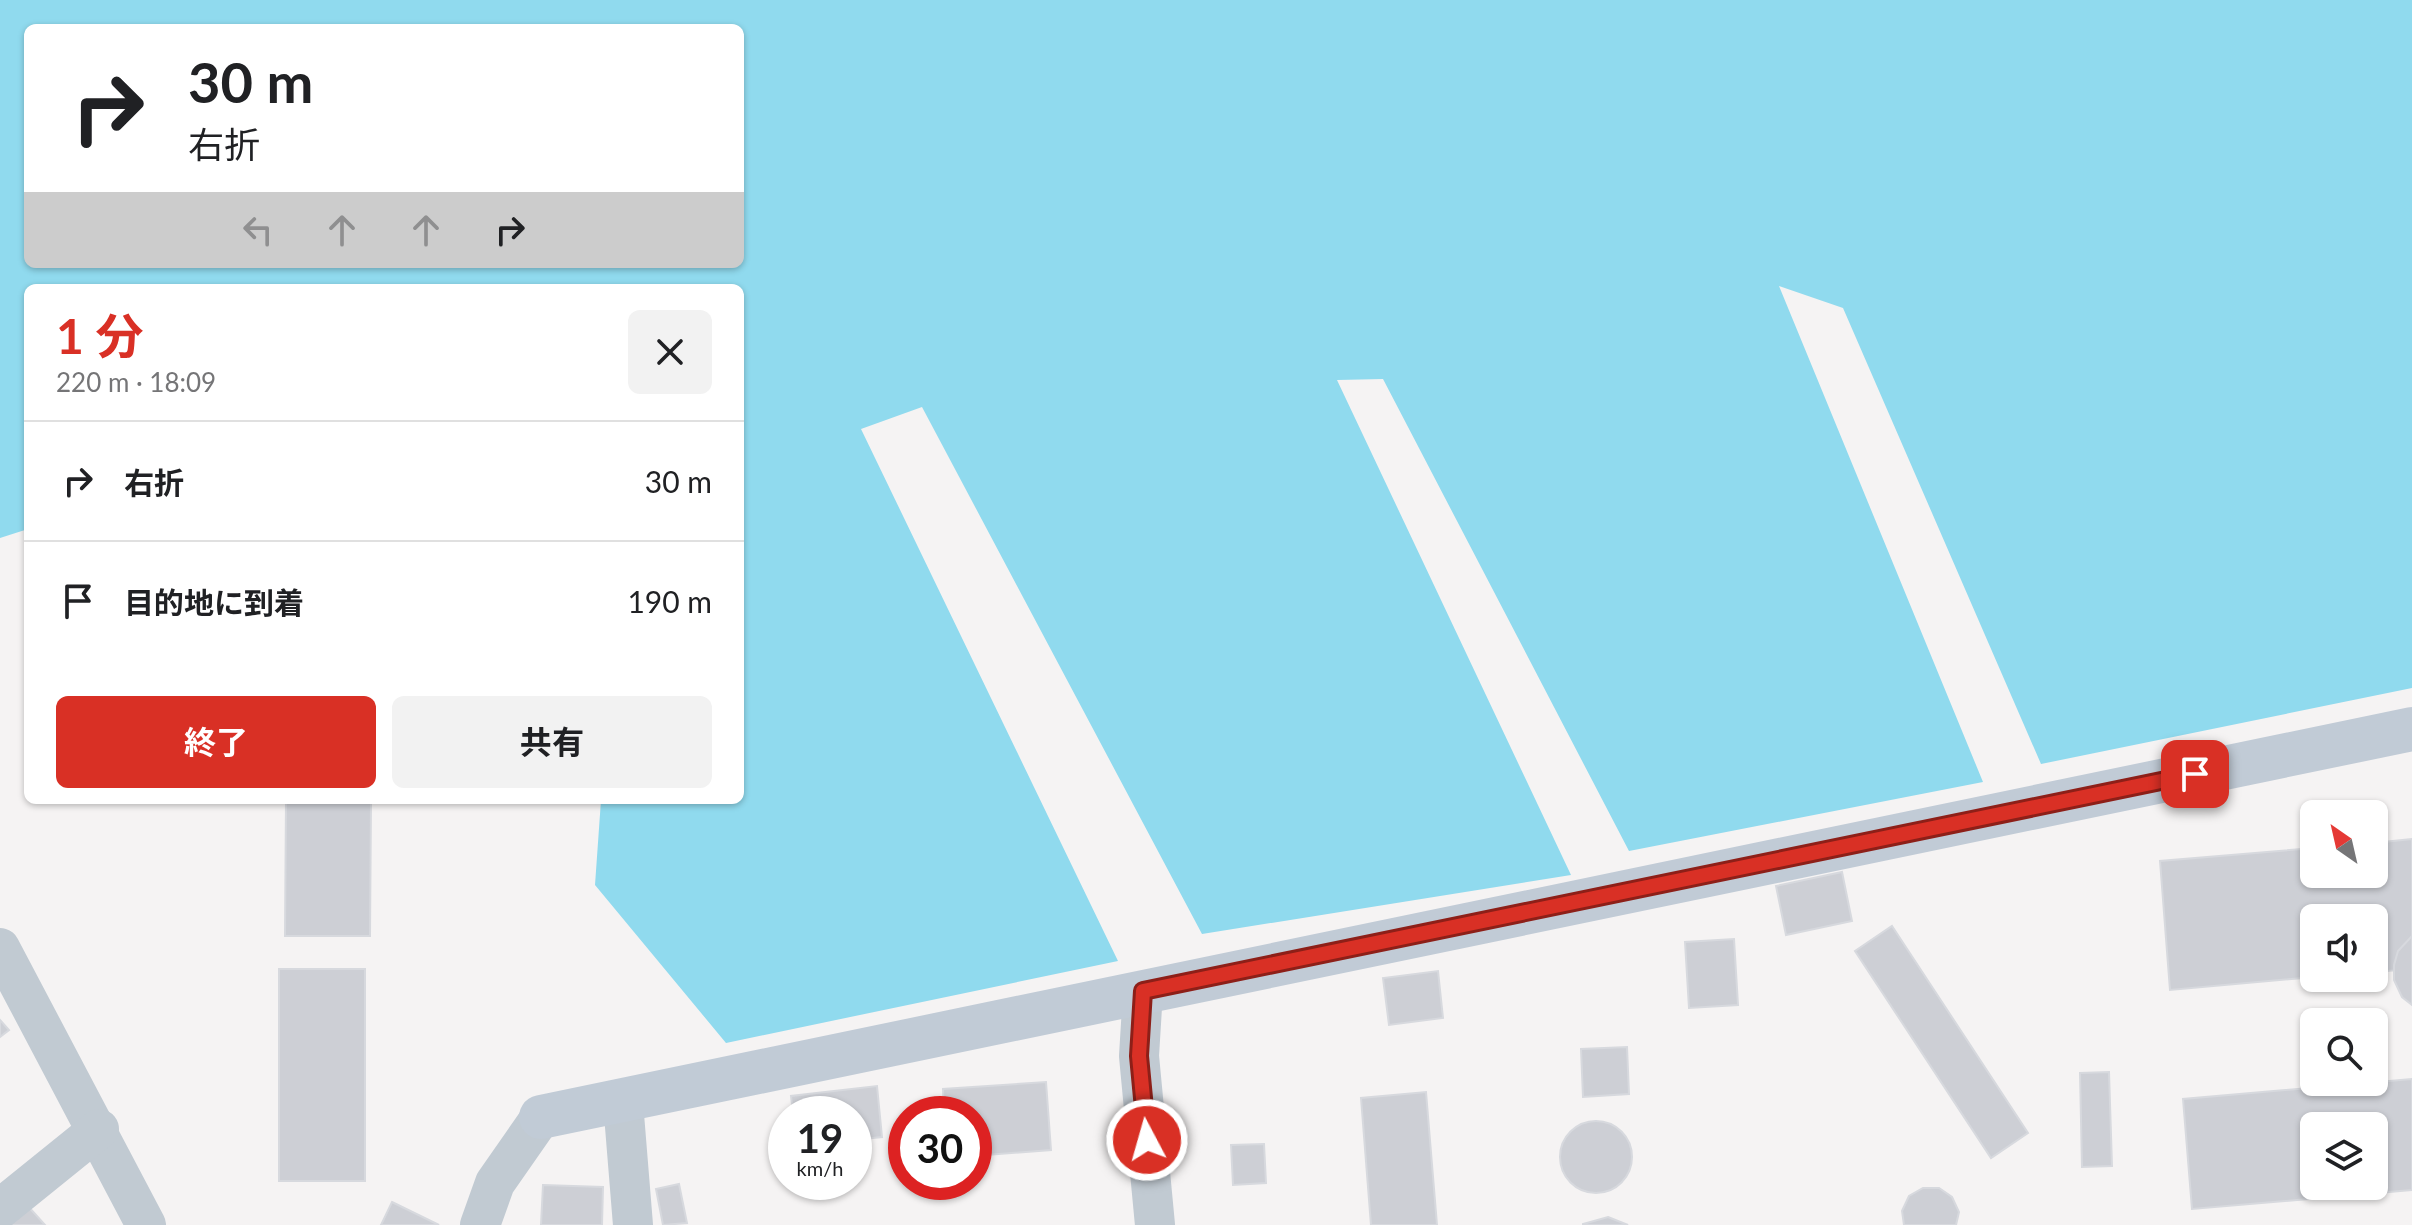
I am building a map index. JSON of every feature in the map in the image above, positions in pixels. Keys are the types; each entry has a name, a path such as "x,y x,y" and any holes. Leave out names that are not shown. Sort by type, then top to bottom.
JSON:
{"street":[{"path":"480,1225 495,1183 541,1117 2412,729"},
{"path":"0,948 99,1129 146,1225"},
{"path":"1143,991 1139,1056 1155,1225"},
{"path":"623,1102 633,1225"},
{"path":"0,1209 99,1129"}],"water":[{"path":"0,0 2412,0 2412,688 2041,764 1843,308 1779,286 1983,782 1629,851 1383,379 1337,380 1571,875 1202,934 922,407 861,429 1118,961 726,1043 595,885 601,804 744,804 744,284 24,284 24,530 0,538"}],"building":[{"path":"286,804 371,804 370,936 285,936"},
{"path":"2412,839 2412,969 2388,971 2388,904 2300,904 2300,978 2170,990 2160,861 2300,849 2300,888 2388,888 2388,842"},
{"path":"1842,872 1852,921 1786,935 1776,886"},
{"path":"1892,926 2028,1133 1991,1158 1855,951"},
{"path":"2412,936 2412,1005 2402,997 2394,980 2394,965 2398,951"},
{"path":"1734,939 1738,1005 1689,1008 1685,942"},
{"path":"279,969 365,969 365,1181 279,1181"},
{"path":"1438,971 1443,1018 1389,1025 1383,978"},
{"path":"0,1020 9,1030 0,1037"},
{"path":"1627,1047 1629,1094 1583,1097 1581,1049"},
{"path":"2109,1072 2112,1166 2082,1167 2080,1073"},
{"path":"2412,1079 2412,1190 2388,1192 2388,1112 2300,1112 2300,1200 2192,1209 2183,1099 2300,1089 2300,1096 2388,1096 2388,1081"},
{"path":"1046,1082 1051,1150 992,1155 992,1096 943,1096 943,1089"},
{"path":"877,1086 882,1137 872,1138 872,1096 791,1096"},
{"path":"1426,1092 1437,1225 1371,1225 1361,1098"},
{"path":"1603,1121 1622,1131 1630,1143 1630,1171 1622,1183 1610,1191 1589,1193 1570,1183 1562,1171 1560,1150 1570,1131 1582,1123"},
{"path":"1264,1144 1266,1183 1233,1185 1231,1145"},
{"path":"679,1184 687,1223 663,1225 656,1189"},
{"path":"543,1185 603,1187 602,1225 541,1225"},
{"path":"1923,1188 1939,1188 1952,1197 1959,1212 1956,1225 1904,1225 1902,1211 1909,1196"},
{"path":"392,1202 439,1225 381,1225"},
{"path":"27,1205 45,1225 5,1225"},
{"path":"1608,1217 1628,1225 1583,1225 1583,1224"}],"route":[{"path":"1147,1140 1139,1056 1143,991 2195,774"}]}
